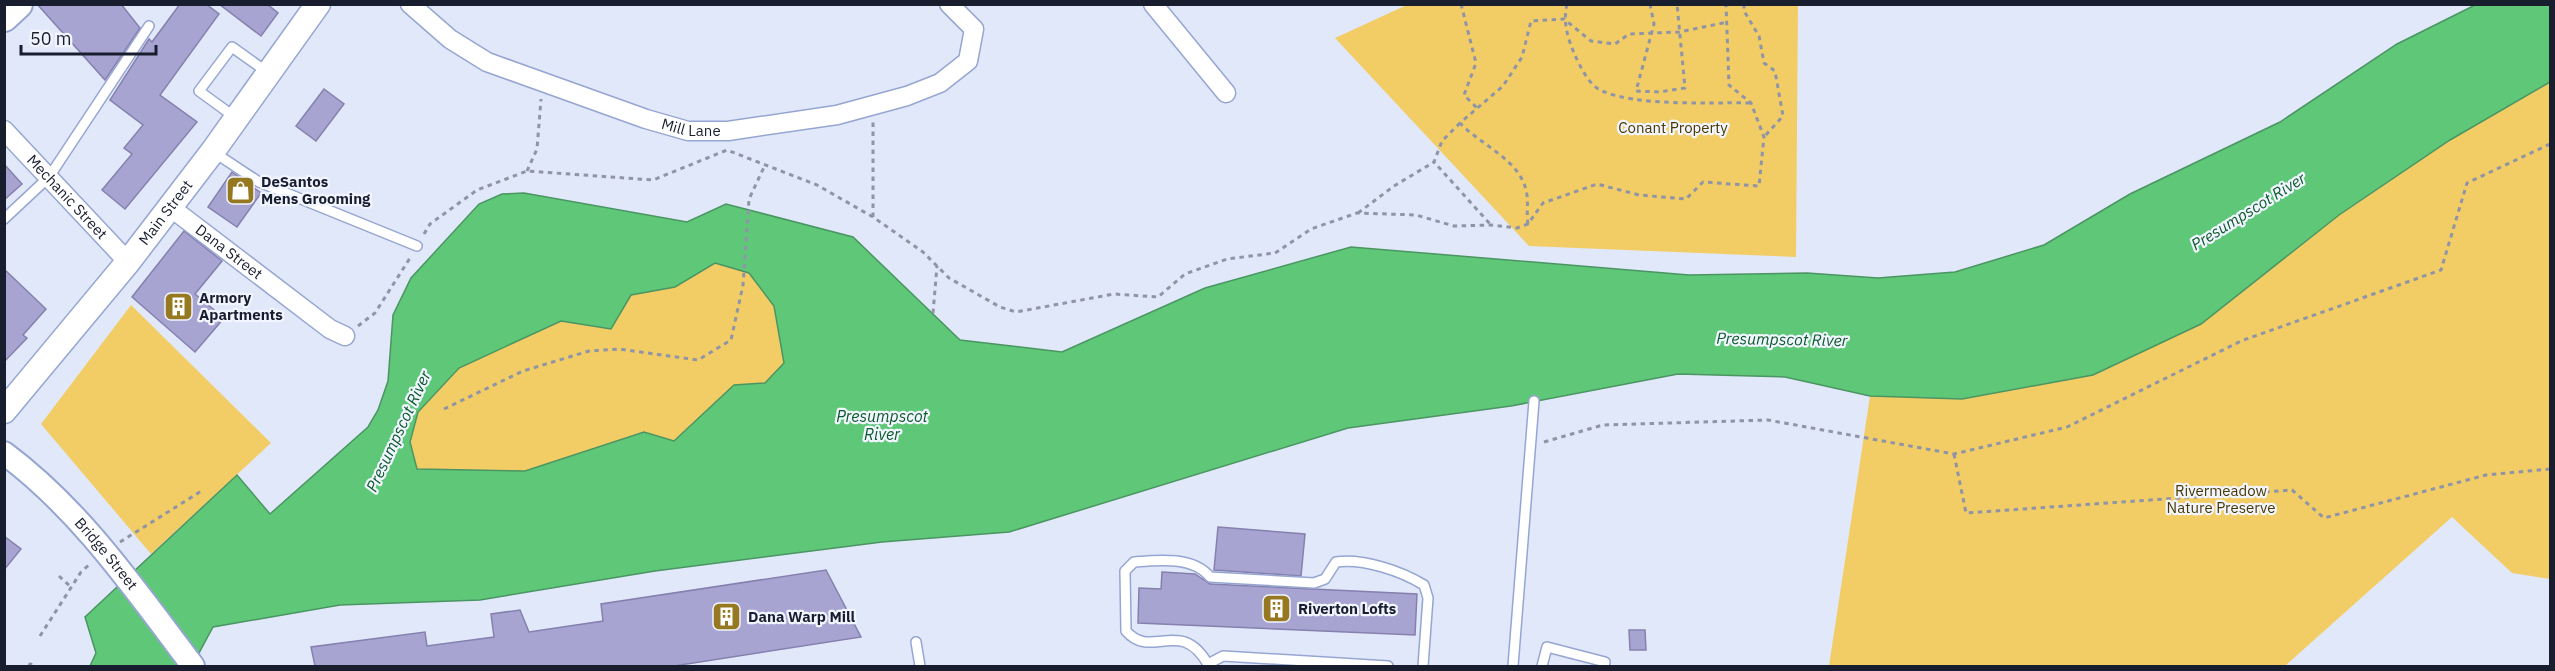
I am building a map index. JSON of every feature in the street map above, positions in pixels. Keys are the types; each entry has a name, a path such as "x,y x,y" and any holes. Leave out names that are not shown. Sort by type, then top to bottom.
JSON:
{"highway":[{"path":"4,17 18,4"}],"main road":[{"name":"Main Street","path":"4,411 129,262 213,152 318,4"}],"street":[{"name":"Mill Lane","path":"410,4 450,39 488,62 542,83 688,131 728,131 801,122 873,105 940,84 968,61 974,29 949,4"},
{"path":"1152,4 1226,93"},
{"name":"Mechanic Street","path":"4,130 129,262"},
{"name":"Dana Street","path":"170,207 330,329 345,336"},
{"name":"Bridge Street","path":"4,453 55,496 124,575 193,666"}],"lane":[{"path":"4,219 48,177 149,26"},
{"path":"236,119 200,91 232,47 269,73"},
{"path":"213,152 259,182 417,246"},
{"path":"1513,666 1534,401"},
{"path":"1388,666 1223,656 1208,665 1189,642 1138,641 1126,631 1125,571 1134,562 1169,559 1205,571 1210,577 1314,583 1325,579 1336,562 1349,560 1410,577 1424,585 1428,598 1423,666"},
{"path":"916,642 920,666"},
{"path":"1542,666 1547,647 1605,663 1604,666"}],"path":[{"path":"1461,4 1476,63 1464,95 1477,108"},
{"path":"1567,4 1564,19 1579,66 1598,89 1635,99 1751,103"},
{"path":"1650,4 1654,24 1636,92 1659,92 1685,88 1677,4"},
{"path":"1357,213 1416,215 1454,226 1491,225 1517,228 1528,224 1543,203 1597,184 1639,195 1686,199 1703,182 1759,186 1764,137 1751,103 1729,85 1726,4"},
{"path":"1744,4 1744,11 1759,36 1764,63 1775,71 1783,116 1764,137"},
{"path":"345,336 375,313 430,224 477,190 527,171 653,180 727,150 817,185 873,217 923,252 949,278 1000,307 1016,312 1114,294 1158,297 1185,274 1227,259 1275,253 1311,229 1357,213 1394,186 1434,162 1442,141 1503,86 1522,57 1531,21 1564,19 1591,41 1615,44 1629,34 1652,31 1679,32 1728,22"},
{"path":"527,171 537,149 542,83"},
{"path":"873,105 873,217"},
{"path":"1460,123 1473,137 1510,163 1526,189 1528,224"},
{"path":"1531,446 1603,425 1768,420 1954,454 2067,427 2241,341 2441,270 2467,183 2550,144"},
{"path":"1434,162 1491,225"},
{"path":"444,409 523,371 589,351 619,349 698,360 731,340 743,285 749,199 765,165"},
{"path":"933,313 937,266"},
{"path":"1954,454 1966,513 2292,490 2324,518 2486,475 2550,469"},
{"path":"120,542 203,490"},
{"path":"40,636 81,572 94,561"},
{"path":"59,576 71,587"},
{"path":"29,666 30,664 36,666"}],"green space":[{"name":"Conant Property","path":"1409,4 1798,5 1796,257 1529,246 1335,38"},
{"name":"Rivermeadow Nature Preserve","path":"2550,82 2550,579 2512,573 2452,517 2285,666 1829,666 1870,396 1962,399 2093,375 2201,324 2339,215 2450,140"},
{"path":"715,263 749,273 774,306 784,363 765,383 734,385 674,441 644,432 525,471 417,469 410,442 418,412 459,368 561,321 611,329 631,295 675,287"},
{"path":"131,305 271,443 151,554 41,424"}],"water":[{"name":"Presumpscot River","path":"2475,5 2550,5 2550,82 2450,140 2339,215 2201,324 2093,375 1962,399 1870,396 1785,377 1678,374 1511,406 1348,428 1009,532 882,542 655,571 480,600 340,605 213,627 192,666 90,666 96,653 85,617 237,475 270,514 368,427 378,410 388,381 393,315 411,278 479,204 502,194 524,193 687,222 726,204 853,237 960,340 1062,352 1205,288 1351,247 1689,275 1807,273 1878,278 1955,272 2044,245 2130,194 2280,122 2397,44","holes":["715,263 749,273 774,306 784,363 765,383 734,385 674,441 644,432 525,471 417,469 410,442 418,412 459,368 561,321 611,329 631,295 675,287"]}],"building":[{"path":"37,4 121,4 140,28 105,80"},
{"path":"180,4 206,4 219,14 160,95 197,122 125,209 102,190 132,154 124,148 143,125 110,100 149,39 152,42"},
{"path":"219,4 267,4 278,13 261,36"},
{"path":"324,89 344,104 316,141 296,126"},
{"path":"4,164 22,184 4,200"},
{"path":"232,172 261,193 237,227 208,207"},
{"name":"Armory Apartments","path":"184,231 222,261 195,294 224,318 195,352 132,297"},
{"path":"4,269 46,309 23,335 27,338 4,362"},
{"path":"1218,527 1305,534 1301,576 1214,570"},
{"path":"4,536 21,549 4,570"},
{"name":"Dana Warp Mill","path":"826,570 861,637 674,666 315,666 311,647 425,632 427,646 494,637 491,614 520,610 529,632 603,621 601,604"},
{"name":"Riverton Lofts","path":"1162,572 1195,574 1210,584 1417,594 1415,635 1138,623 1139,588 1161,589"},
{"path":"1629,630 1645,630 1646,650 1630,650"}],"place":[{"name":"DeSantos Mens Grooming","path":"240,191"},
{"name":"Armory Apartments","path":"178,307"},
{"name":"Riverton Lofts","path":"1277,609"},
{"name":"Dana Warp Mill","path":"727,617"}]}
